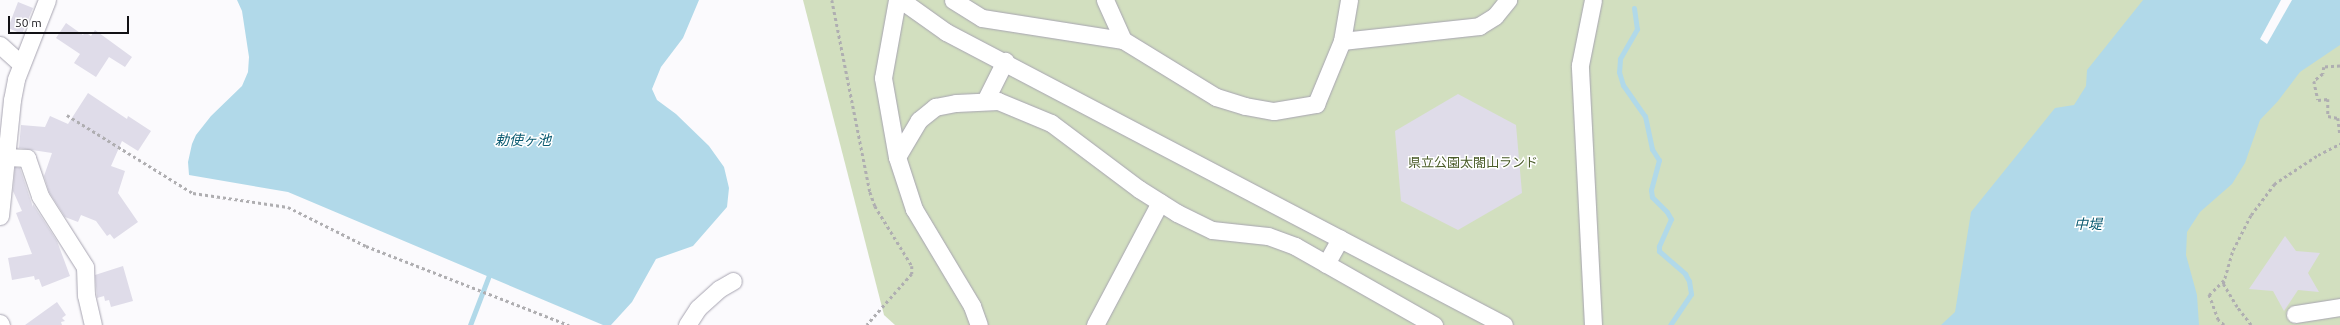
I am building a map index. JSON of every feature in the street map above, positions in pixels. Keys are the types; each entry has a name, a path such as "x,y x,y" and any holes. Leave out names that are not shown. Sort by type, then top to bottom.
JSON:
{"street":[{"path":"0,216 12,100 21,64 47,0"},
{"path":"897,0 883,78 897,157 914,209 972,306 979,325"},
{"path":"901,0 946,32 1005,61 1340,239 1494,323"},
{"path":"953,0 982,18 1122,40 1216,97 1245,106 1274,111 1316,104 1342,41 1349,0"},
{"path":"1105,0 1122,40"},
{"path":"1342,41 1479,26 1495,16 1508,0"},
{"path":"1593,0 1580,65 1593,325"},
{"path":"0,45 21,64"},
{"path":"984,101 1005,61"},
{"path":"897,157 919,120 935,107 956,103 998,101 1051,123 1139,189 1177,213 1212,230 1268,236 1295,246 1434,325"},
{"path":"7,158 27,158 40,196 85,267 86,295 93,325"},
{"path":"1095,325 1160,202"},
{"path":"1326,264 1340,239"},
{"path":"687,325 698,308 719,289 733,281"},
{"path":"2295,314 2340,307"}],"path":[{"path":"832,0 870,192 875,206 912,266 912,274 866,325"},
{"path":"2340,66 2324,67 2323,74 2314,81 2318,100 2328,99 2328,116 2338,118 2340,135"},
{"path":"67,115 192,193 288,207 366,246 569,325"},
{"path":"2252,325 2237,307 2224,284 2233,250 2251,215 2274,184 2318,155 2340,144"},
{"path":"2224,325 2218,320 2209,295 2225,280"}],"green space":[{"name":"県立公園太閤山ランド","path":"803,0 2340,0 2340,325 895,325 884,315"}],"water":[{"name":"勅使ヶ池","path":"237,0 699,0 683,38 661,67 652,89 657,100 676,114 709,146 724,167 729,188 727,207 693,246 656,259 632,302 611,325 603,325 288,192 189,175 188,162 192,144 196,135 211,116 242,86 248,72 249,57 242,11"},
{"name":"中堤","path":"2143,0 2340,0 2340,45 2300,72 2278,101 2260,120 2245,163 2232,184 2200,212 2187,232 2186,255 2197,295 2199,325 1941,325 1955,312 1971,212 2055,108 2074,105 2086,86 2087,70"}],"pier":[{"path":"2281,0 2292,0 2267,44 2260,39"}],"building":[{"path":"18,2 33,8 22,34 8,28"},
{"path":"66,23 83,35 85,32 91,36 95,30 132,57 125,67 109,57 96,77 74,63 80,54 56,38"},
{"path":"88,93 127,119 128,116 151,131 138,151 122,141 111,166 125,171 118,193 138,222 114,239 110,234 107,236 96,221 81,215 78,222 65,217 49,192 44,176 52,153 19,148 21,125 45,127 50,116 68,124"},
{"path":"1458,94 1516,125 1522,193 1458,230 1401,201 1395,131"},
{"path":"15,167 20,168 33,207 33,204 57,241 70,276 42,287 39,279 35,280 34,276 12,280 8,258 32,254 16,213 22,211 13,191"},
{"path":"2285,236 2296,251 2320,253 2308,273 2319,292 2298,290 2284,311 2273,291 2249,289"},
{"path":"123,266 133,301 111,307 109,300 105,301 104,296 97,298 95,275"},
{"path":"57,302 66,315 62,318 65,321 61,322 62,325 25,325"}],"waterway":[{"path":"1634,8 1637,29 1620,59 1619,72 1623,85 1645,116 1652,149 1659,160 1651,190 1652,197 1667,212 1671,219 1659,246 1659,251 1685,274 1689,281 1691,294 1670,325"},
{"path":"470,325 491,270"}]}
